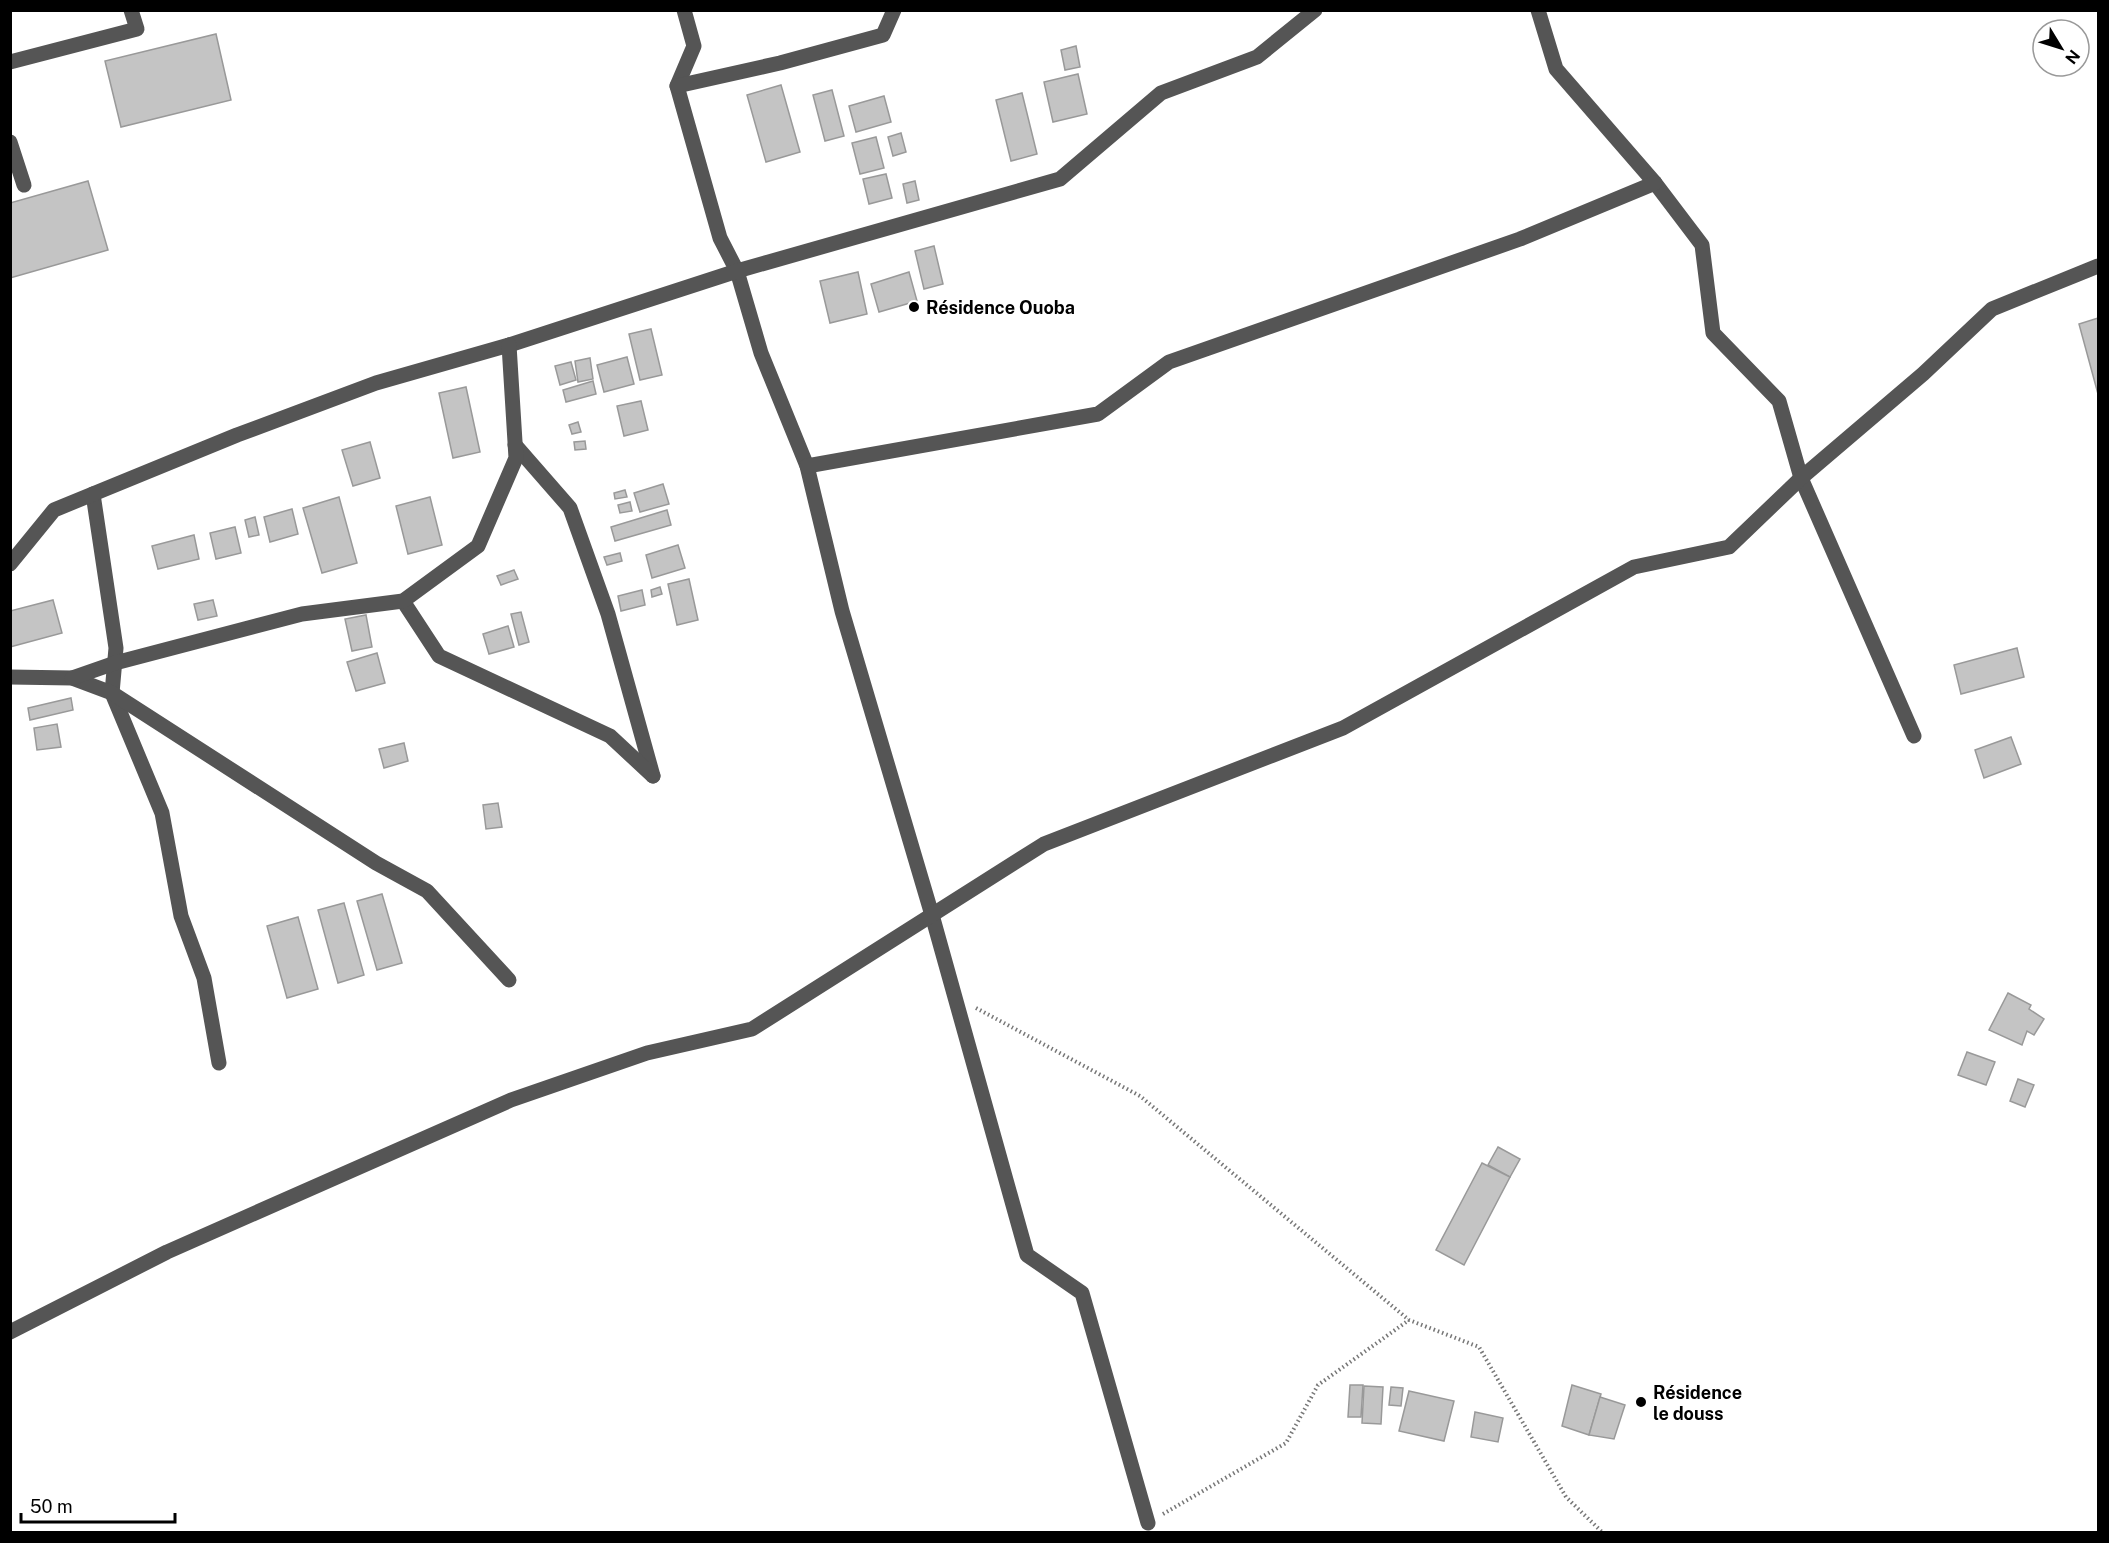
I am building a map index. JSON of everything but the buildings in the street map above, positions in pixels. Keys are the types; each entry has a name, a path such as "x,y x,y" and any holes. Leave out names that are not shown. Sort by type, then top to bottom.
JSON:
{"street":[{"path":"10,62 137,29 132,10"},
{"path":"684,10 694,46 677,86 720,238 737,271 761,353 807,466 842,611 932,915 1027,1255 1082,1293 1148,1523"},
{"path":"677,86 780,63 883,35 894,10"},
{"path":"10,564 54,510 237,435 376,383 509,345 737,271 1060,179 1161,93 1257,57 1315,10"},
{"path":"1538,10 1556,69 1655,183 1702,245 1713,333 1779,401 1801,478 1914,736"},
{"path":"10,142 24,185"},
{"path":"807,466 1098,414 1169,362 1520,239 1655,183"},
{"path":"10,1332 167,1252 511,1100 647,1053 752,1029 1044,844 1343,728 1634,567 1729,547 1801,478 1923,374 1992,309 2098,266"},
{"path":"72,678 115,663 302,614 403,601 478,546 516,458 509,345"},
{"path":"403,601 439,656 610,736 653,776 608,614 570,508 516,445"},
{"path":"93,494 116,648 112,693 162,813 180,916 204,978 219,1063"},
{"path":"10,677 72,678 112,693 376,863 427,891 509,980"}],"path":[{"path":"954,997 1140,1096 1409,1320 1479,1347 1566,1497 1602,1533"},
{"path":"1148,1523 1286,1443 1318,1385 1409,1320"}],"place":[{"name":"Résidence Ouoba","path":"914,307"},
{"name":"Résidence le douss","path":"1641,1402"}]}
